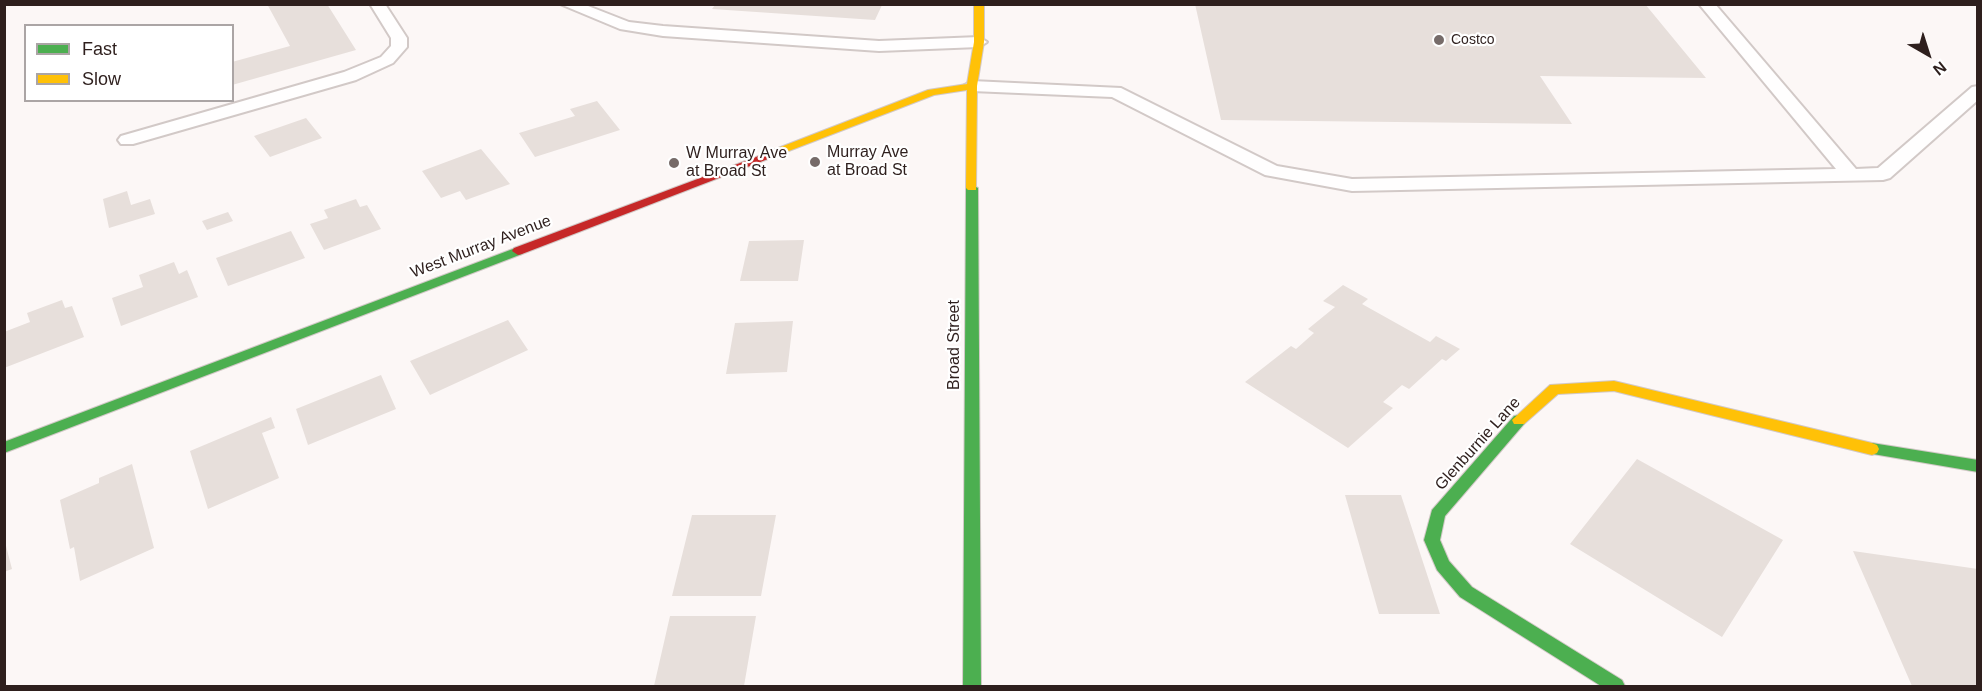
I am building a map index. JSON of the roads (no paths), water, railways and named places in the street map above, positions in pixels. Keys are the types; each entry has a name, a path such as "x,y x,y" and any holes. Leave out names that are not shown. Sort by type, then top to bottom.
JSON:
{"street":[{"name":"Broad Street","path":"972,687 972,86 979,42 979,4"},
{"name":"West Murray Avenue","path":"4,448 921,96 972,86"},
{"name":"Glenburnie Lane","path":"1616,687 1466,592 1443,565 1432,540 1438,514 1523,416 1555,389 1614,386 1855,446 1977,466"}],"lane":[{"path":"127,140 350,76 387,60 399,47 399,38 376,4"},
{"path":"567,4 626,26 663,32 879,46 979,42"},
{"path":"1706,4 1851,176"},
{"path":"972,86 1115,92 1272,171 1352,185 1883,174 1977,91"}],"place":[{"name":"Costco","path":"1439,40"},
{"name":"Murray Ave at Broad St","path":"815,162"},
{"name":"W Murray Ave at Broad St","path":"674,163"}]}
